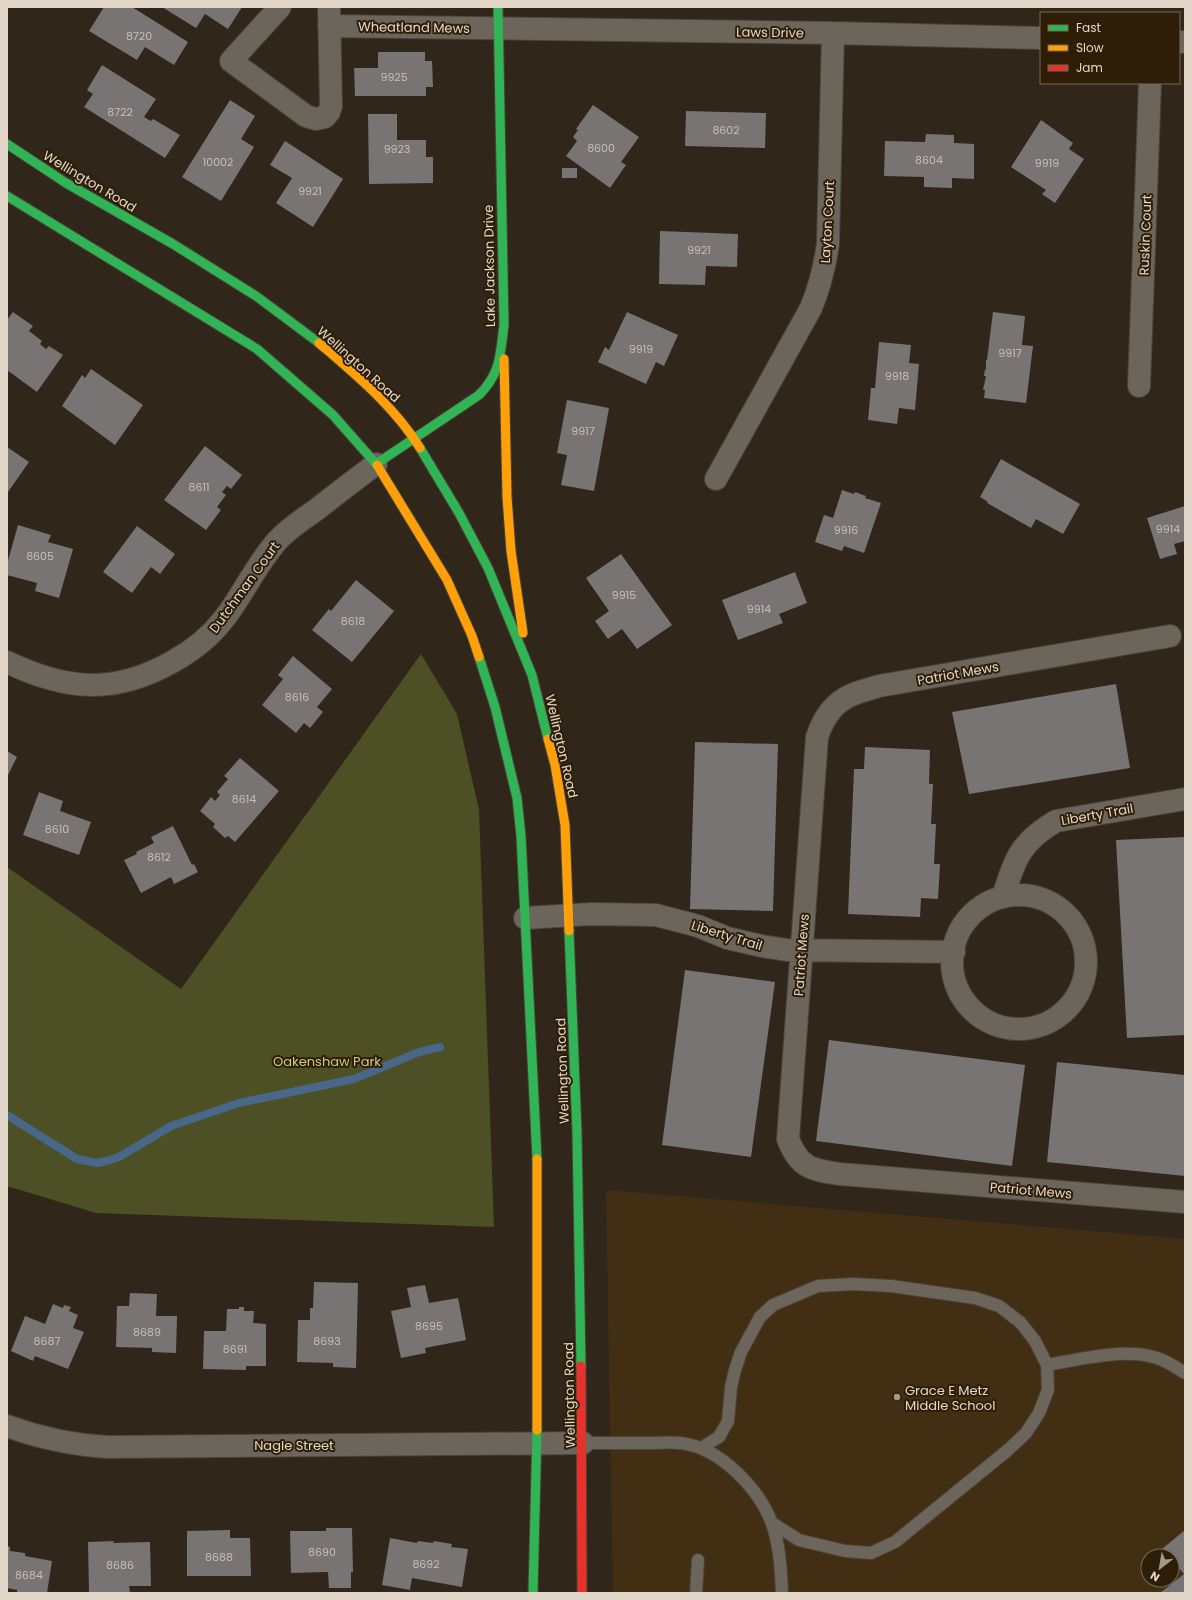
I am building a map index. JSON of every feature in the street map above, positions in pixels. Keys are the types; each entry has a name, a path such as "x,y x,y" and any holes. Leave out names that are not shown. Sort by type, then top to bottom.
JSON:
{"main road":[{"name":"Lake Jackson Drive","path":"376,464 479,395 492,380 500,365 504,325 498,18"},
{"name":"Wellington Road","path":"7,144 66,183 173,244 256,296 311,336 370,388 393,411 414,439 459,513 488,568 528,664 550,742 565,825 577,1133 583,1443 582,1593"},
{"path":"7,196 257,349 333,415 376,464 447,580 472,636 495,707 517,798 521,836 538,1181 537,1443 533,1593"},
{"path":"504,325 506,468 511,551 528,664"}],"street":[{"name":"Wheatland Mews","path":"280,7 231,61 311,118 325,117 331,106 329,17 498,18"},
{"name":"Laws Drive","path":"498,18 833,33 1040,38"},
{"name":"Layton Court","path":"716,479 811,308 820,286 828,243 833,33"},
{"name":"Ruskin Court","path":"1139,386 1150,84"},
{"name":"Dutchman Court","path":"7,662 43,677 90,685 121,683 150,674 165,666 196,647 212,633 235,603 267,552 279,539 376,464"},
{"name":"Patriot Mews","path":"1170,636 880,686 844,699 832,710 821,725 817,737 788,1139 793,1152 809,1167 840,1174 1185,1202"},
{"name":"Liberty Trail","path":"1003,897 1014,864 1023,847 1039,831 1056,821 1185,799"},
{"path":"1026,896 1038,898 1054,904 1068,916 1078,930 1084,946 1087,963 1084,980 1077,996 1066,1010 1052,1020 1036,1027 1018,1029 1001,1026 985,1019 971,1008 961,994 954,978 953,960 955,943 962,927 973,914 987,903 1003,897 1026,896"},
{"name":"Liberty Trail","path":"526,918 569,915 656,915 698,926 734,940 787,950 954,952"},
{"name":"Nagle Street","path":"7,1426 50,1439 87,1446 108,1447 583,1443"}],"lane":[{"path":"701,1448 720,1437 728,1421 735,1370 741,1352 760,1317 773,1304 818,1286 852,1284 891,1286 975,1298 999,1306 1020,1322 1035,1342 1047,1365 1048,1390 1039,1413 1026,1433 1002,1455 894,1542 870,1553 844,1551 800,1540 772,1524"},
{"path":"1047,1365 1123,1353 1149,1356 1169,1363 1185,1373"},
{"path":"583,1443 681,1443 701,1448 717,1456 741,1476 760,1500 772,1524 780,1552 782,1593"},
{"path":"696,1593 698,1560"}],"shaded area":[{"name":"Grace E Metz Middle School","path":"606,1190 1185,1239 1185,1593 613,1593"}],"green space":[{"name":"Oakenshaw Park","path":"421,654 457,714 479,810 494,1227 96,1213 7,1186 7,867 181,989"}],"building":[{"path":"104,7 132,7 188,42 174,65 145,47 137,60 89,31"},
{"path":"162,7 242,7 228,29 205,14 196,28"},
{"path":"378,52 425,52 425,61 432,61 433,87 426,87 426,96 355,96 354,68 378,68"},
{"path":"102,65 156,99 144,117 151,121 153,119 180,135 165,158 84,107 93,94 87,90"},
{"path":"230,100 255,116 241,139 254,147 221,201 182,177"},
{"path":"593,105 639,137 621,162 626,165 610,188 566,156 577,141 573,137 578,130 576,129"},
{"path":"686,111 766,113 765,148 685,146"},
{"path":"368,114 397,114 397,140 426,140 426,157 433,157 433,183 369,184"},
{"path":"1041,120 1073,143 1069,149 1084,159 1055,203 1042,194 1046,190 1011,167"},
{"path":"926,134 954,135 954,143 974,144 974,179 952,178 952,188 924,187 924,177 884,176 885,141 925,142"},
{"path":"285,141 343,179 313,227 276,203 292,178 270,165"},
{"path":"562,168 577,168 577,178 562,178"},
{"path":"660,231 738,234 737,267 706,266 705,285 659,284"},
{"path":"13,312 33,326 29,331 42,341 40,344 46,349 49,346 63,355 37,392 7,370 7,320"},
{"path":"627,312 678,335 664,366 656,362 646,384 598,362 605,347 609,350"},
{"path":"993,312 1025,316 1022,345 1033,346 1026,403 984,398 985,390 983,390 986,376 984,376"},
{"path":"879,342 911,345 909,363 919,364 915,410 899,408 897,424 868,420 871,388 875,388"},
{"path":"91,369 143,405 115,445 62,406 82,375 85,378"},
{"path":"567,400 609,408 594,491 561,485 567,455 557,453"},
{"path":"205,446 242,475 231,489 227,486 222,492 226,495 217,507 221,510 206,530 164,500"},
{"path":"7,447 29,462 8,492 7,491"},
{"path":"1001,459 1080,504 1063,534 1036,519 1031,528 987,503 988,502 980,497"},
{"path":"842,490 854,494 855,492 866,496 865,498 881,503 864,553 844,546 842,551 815,542 824,515 833,518"},
{"path":"1185,506 1185,541 1174,544 1177,554 1160,559 1147,518"},
{"path":"18,525 51,535 48,542 73,549 59,598 35,591 37,583 7,575 7,564"},
{"path":"137,526 175,554 160,574 151,567 132,593 103,572"},
{"path":"621,554 672,625 637,649 622,629 608,639 595,621 609,611 586,578"},
{"path":"795,572 807,603 779,614 783,623 738,640 722,600"},
{"path":"356,580 394,611 352,662 312,630 329,609 331,611"},
{"path":"293,656 332,689 317,707 323,712 310,728 304,723 296,733 262,705 283,679 278,675"},
{"path":"1116,684 1130,768 969,794 952,712"},
{"path":"695,742 778,744 773,911 690,909"},
{"path":"865,747 930,750 929,784 933,784 931,824 936,824 934,864 940,864 938,899 921,898 920,917 848,914 854,769 864,769"},
{"path":"7,751 17,757 7,777"},
{"path":"240,758 279,791 235,842 228,836 225,838 213,827 215,824 200,811 211,797 215,801 220,795 217,792 228,779 224,776"},
{"path":"39,792 63,801 60,811 91,822 79,855 23,835"},
{"path":"173,826 192,865 194,864 198,872 174,884 171,877 141,893 124,860 154,843 151,837"},
{"path":"1185,837 1185,1035 1127,1038 1116,840"},
{"path":"685,970 775,982 751,1157 662,1145"},
{"path":"829,1040 1025,1065 1012,1166 816,1141"},
{"path":"1057,1062 1185,1075 1185,1176 1047,1162"},
{"path":"314,1282 358,1283 356,1368 333,1367 333,1363 297,1362 298,1320 310,1320 310,1308 313,1308"},
{"path":"425,1285 429,1303 458,1298 466,1340 425,1348 426,1353 401,1358 391,1311 411,1307 407,1288"},
{"path":"130,1293 157,1294 156,1316 177,1316 176,1353 152,1352 152,1348 116,1347 117,1306 129,1306"},
{"path":"53,1304 63,1308 64,1305 71,1307 69,1311 78,1315 73,1328 84,1332 68,1369 35,1356 33,1361 11,1351 25,1316 45,1324"},
{"path":"239,1307 244,1307 244,1311 254,1311 253,1323 266,1324 266,1366 246,1366 246,1370 203,1369 204,1331 226,1331 227,1309 239,1309"},
{"path":"326,1528 352,1528 353,1572 351,1572 351,1588 329,1588 328,1572 291,1573 290,1531 326,1531"},
{"path":"230,1530 230,1538 250,1538 251,1576 187,1576 187,1531"},
{"path":"1185,1530 1185,1593 1160,1593 1166,1588 1180,1588 1180,1577 1184,1574 1180,1570 1180,1548 1163,1548"},
{"path":"390,1538 417,1543 418,1541 433,1543 434,1541 452,1544 451,1547 468,1549 462,1587 412,1578 410,1590 382,1585"},
{"path":"114,1541 113,1543 150,1542 151,1586 129,1586 130,1593 89,1593 88,1542"},
{"path":"7,1546 10,1547 10,1551 25,1553 25,1556 52,1561 47,1593 17,1593 17,1590 7,1588"}],"waterway":[{"path":"7,1115 77,1159 97,1163 119,1157 171,1126 239,1103 354,1079 419,1052 440,1047"}],"traffic: fast":[{"path":"376,464 479,395 492,379 496,371 502,346 504,325 498,7"},
{"path":"7,144 66,183 173,244 256,296 319,343"},
{"path":"7,196 257,349 333,415 377,465"},
{"path":"420,448 459,513 488,568 532,675 548,739"},
{"path":"479,657 495,707 517,798 521,836 537,1159"},
{"path":"569,931 577,1133 581,1366"},
{"path":"533,1593 537,1430"}],"traffic: slow":[{"path":"319,343 374,392 398,418 420,448"},
{"path":"504,359 507,497 511,551 523,633"},
{"path":"377,465 447,580 472,636 479,657"},
{"path":"548,739 555,765 565,825 569,931"},
{"path":"537,1159 537,1430"}],"traffic: jam":[{"path":"581,1366 582,1593"}],"place":[{"name":"Grace E Metz Middle School","path":"897,1397"}]}
